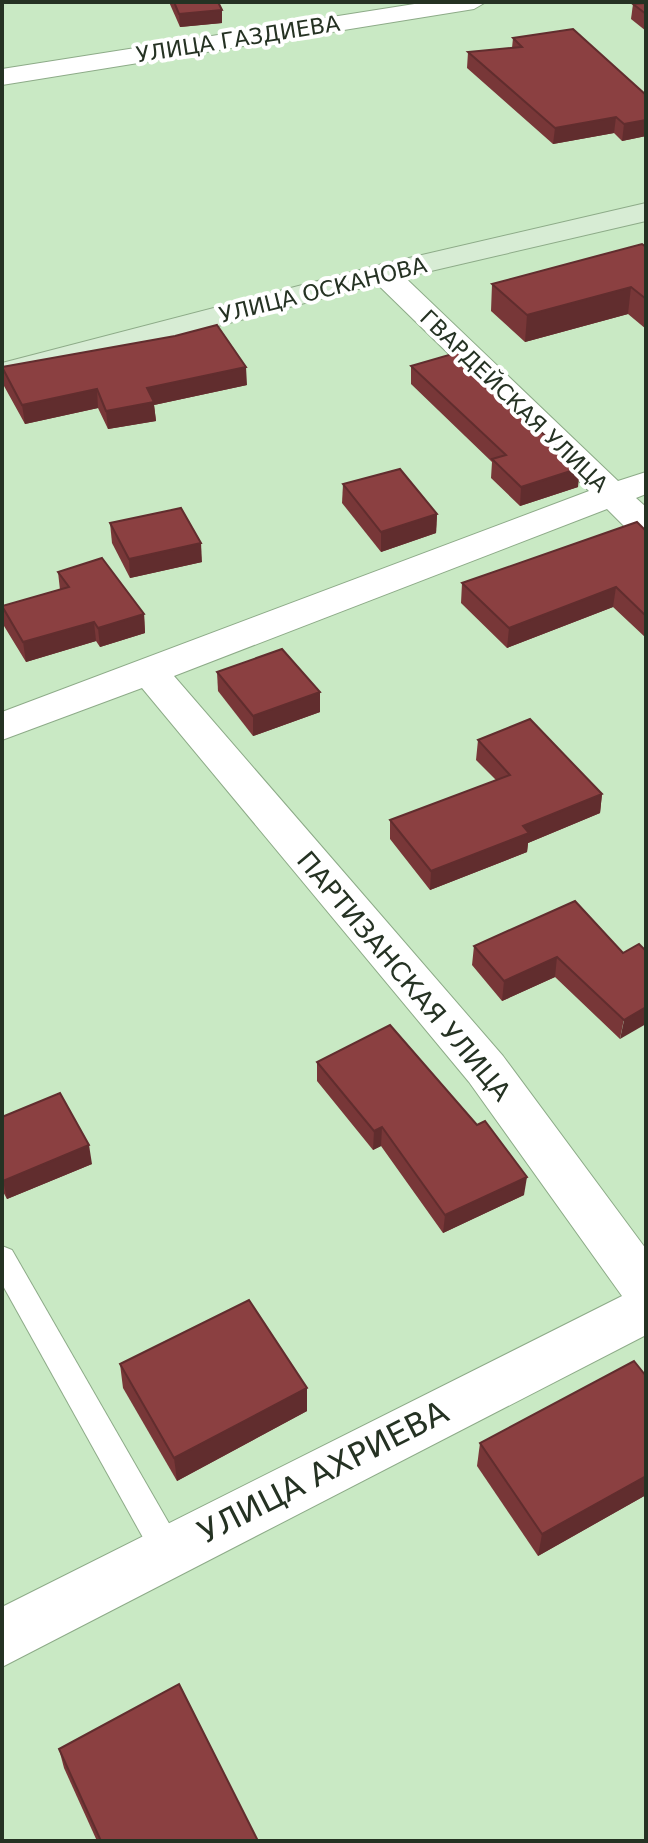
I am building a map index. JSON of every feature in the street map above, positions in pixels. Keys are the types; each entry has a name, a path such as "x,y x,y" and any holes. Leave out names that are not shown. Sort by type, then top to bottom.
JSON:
{"main road":[{"name":"УЛИЦА ОСКАНОВА","path":"2,373 383,273 646,212"}],"street":[{"name":"УЛИЦА ГАЗДИЕВА","path":"2,77 474,2"},
{"name":"ГВАРДЕЙСКАЯ УЛИЦА","path":"383,273 610,496 646,527"},
{"path":"2,727 646,482"},
{"name":"ПАРТИЗАНСКАЯ УЛИЦА","path":"150,673 486,1069 646,1289"},
{"name":"УЛИЦА АХРИЕВА","path":"2,1638 167,1550 646,1309"}],"lane":[{"path":"2,1258 167,1550"}],"building":[{"path":"174,2 218,2 222,10 179,14"},
{"path":"646,3 646,14 633,4"},
{"path":"573,29 646,95 646,120 624,124 616,117 555,128 468,52 522,47 513,38"},
{"path":"642,244 646,247 646,299 631,287 527,315 492,284"},
{"path":"217,325 246,367 147,388 154,402 106,411 97,389 22,405 2,367 175,336"},
{"path":"459,352 580,468 521,487 492,459 506,455 411,366"},
{"path":"400,469 437,514 381,532 343,484"},
{"path":"181,508 201,543 129,559 110,523"},
{"path":"637,522 646,531 646,616 616,587 509,628 462,583"},
{"path":"102,558 144,614 98,628 94,622 23,642 2,606 69,587 58,572"},
{"path":"282,649 320,692 253,716 217,672"},
{"path":"530,719 602,794 523,826 529,833 431,871 390,820 510,775 478,740"},
{"path":"575,901 623,953 639,944 646,951 646,1007 624,1020 557,957 504,981 474,946"},
{"path":"390,1025 477,1125 485,1121 527,1177 445,1215 382,1127 374,1131 317,1062"},
{"path":"60,1093 89,1145 3,1181 2,1117"},
{"path":"249,1300 307,1388 174,1458 120,1364"},
{"path":"634,1361 646,1376 646,1476 542,1534 480,1443"},
{"path":"179,1684 258,1841 101,1841 59,1749"}]}
